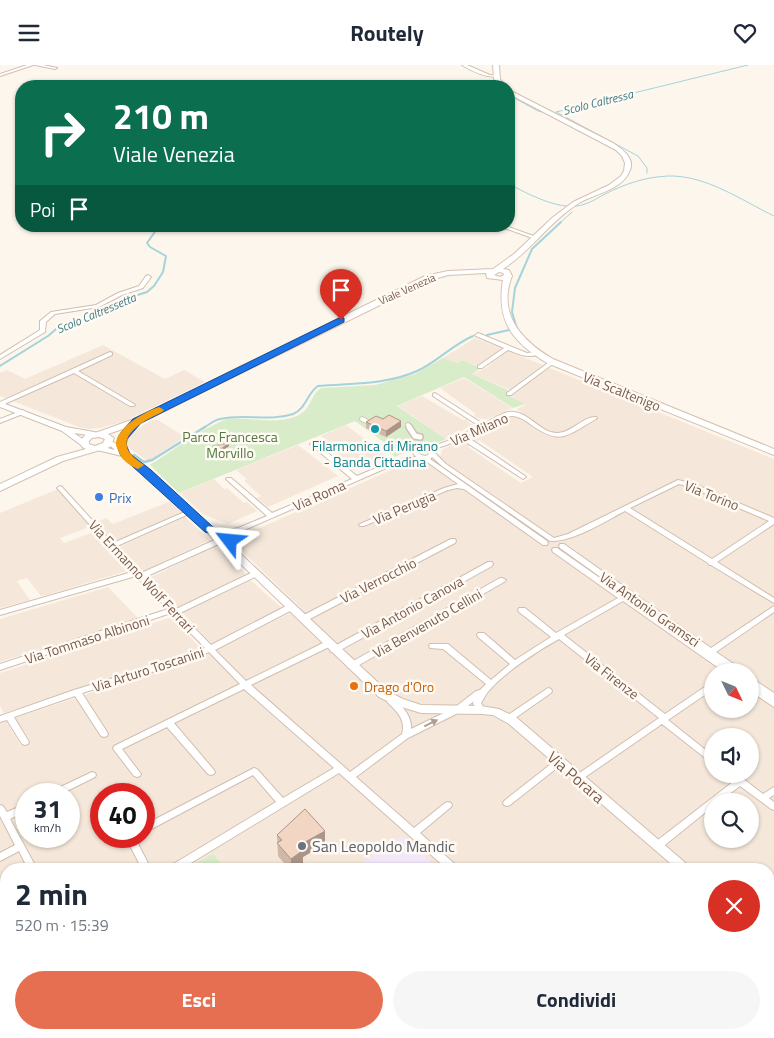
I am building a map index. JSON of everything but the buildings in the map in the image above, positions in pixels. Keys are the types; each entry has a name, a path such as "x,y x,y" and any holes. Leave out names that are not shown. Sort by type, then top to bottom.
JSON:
{"main road":[{"path":"496,65 496,77 498,80"},
{"name":"Via Scaltenigo","path":"504,294 501,284 494,275 517,257 576,203 622,178 628,167 627,160 611,143 515,95"},
{"name":"Via Scaltenigo","path":"517,257 508,269 504,294 504,310 508,322 517,337 536,353 552,362 774,452"},
{"name":"Viale Venezia","path":"97,434 137,421 422,280 442,274 507,275"},
{"name":"Viale Venezia","path":"97,448 110,442 137,421"},
{"path":"0,489 60,459 84,443 86,438 97,434 108,435 110,442"},
{"path":"84,443 87,447 97,448"},
{"path":"60,459 97,448"}],"street":[{"path":"0,75 31,65"},
{"path":"37,65 55,68"},
{"path":"464,65 489,76 496,77"},
{"path":"515,231 537,238"},
{"path":"0,357 43,331 43,321 52,313 97,306 120,294 141,287 148,277"},
{"path":"478,335 529,356 536,353"},
{"path":"0,348 7,352"},
{"path":"480,367 507,348"},
{"path":"0,404 110,354"},
{"path":"510,394 552,362"},
{"path":"74,371 132,405"},
{"path":"435,395 482,426"},
{"path":"0,404 64,429 97,434"},
{"path":"0,421 22,413"},
{"name":"Via Milano","path":"423,449 442,445 506,415 516,414 556,435 565,433 594,418"},
{"path":"126,456 121,441 128,429 137,421"},
{"path":"408,425 415,436 420,437"},
{"path":"64,429 84,443"},
{"path":"461,436 523,477"},
{"name":"Via Porara","path":"110,442 190,512 222,537 232,552 304,619 331,647 399,707 408,726 405,736"},
{"path":"313,444 356,479"},
{"name":"Via Milano","path":"423,458 432,454 442,445"},
{"name":"Via Porara","path":"97,448 126,456"},
{"path":"423,449 416,453 545,543 548,548 558,544"},
{"name":"Via Roma","path":"222,537 423,449"},
{"name":"Via Antonio Gramsci","path":"423,449 726,663"},
{"name":"Via Roma","path":"397,461 423,458"},
{"name":"Via Perugia","path":"446,489 452,482 452,477"},
{"path":"229,479 271,517"},
{"name":"Via Torino","path":"545,543 558,544 674,483 684,482 774,521"},
{"name":"Via Perugia","path":"362,525 446,489 457,486 468,488"},
{"name":"Via Ermanno Wolf Ferrari","path":"60,488 139,575 245,685 447,863"},
{"path":"625,508 774,601"},
{"path":"112,546 190,512"},
{"name":"Via Torino","path":"711,563 774,521"},
{"path":"0,613 139,575 200,549 222,537"},
{"name":"Via Verrocchio","path":"304,619 453,541"},
{"name":"Via Antonio Gramsci","path":"558,544 623,598 716,663"},
{"name":"Via Antonio Canova","path":"331,647 490,564"},
{"name":"Via Tommaso Albinoni","path":"0,667 174,611 255,574"},
{"name":"Via Benvenuto Cellini","path":"351,665 502,580"},
{"path":"457,710 516,664 558,636 623,598"},
{"name":"Via Arturo Toscanini","path":"3,716 169,665 210,649 291,607"},
{"path":"710,652 774,608"},
{"name":"Via Firenze","path":"522,610 558,636 704,752"},
{"path":"481,635 516,664"},
{"path":"433,646 445,646 490,685"},
{"path":"137,774 117,748 245,685 331,647"},
{"path":"481,710 477,703 478,699 490,685"},
{"path":"759,686 774,697"},
{"path":"508,719 548,691"},
{"path":"578,778 704,691"},
{"path":"78,692 104,734"},
{"name":"Via Porara","path":"383,693 399,702 421,709 481,710 495,712 508,719 678,863"},
{"path":"759,693 774,704"},
{"name":"Via Porara","path":"405,736 457,710"},
{"path":"3,716 25,742"},
{"path":"169,723 211,772"},
{"path":"350,777 405,736"},
{"path":"507,803 559,762"},
{"path":"183,863 340,768"},
{"path":"155,823 254,771 282,803"},
{"path":"76,783 92,775"},
{"path":"725,793 737,783"},
{"path":"743,783 774,807"},
{"path":"763,798 774,790"},
{"path":"414,833 448,805"},
{"path":"0,808 15,835"},
{"path":"658,846 704,809"},
{"path":"5,817 15,812"},
{"path":"0,857 17,848"},
{"path":"22,848 30,863"},
{"path":"136,848 144,863"}],"shaded area":[{"path":"475,338 503,349 478,366 462,360 457,363 443,358"},
{"path":"103,345 165,379 184,370 205,382 125,421 89,429 79,427 0,396 0,373 7,370 25,379"},
{"path":"507,351 543,365 510,390 472,374 486,368"},
{"path":"547,367 774,459 774,863 0,863 0,723 6,721 21,746 30,741 15,718 205,655 301,608 244,553 238,541 244,535 409,462 421,465 441,455 442,450 457,442 470,446 468,447 521,483 533,477 472,437 521,412 517,409 525,405 511,396"},
{"path":"464,378 512,408 485,420 473,416 476,414 440,388"},
{"path":"422,396 463,420 466,419 472,425 446,439 398,406"},
{"path":"152,420 158,420 185,437 148,461 127,447 128,437 135,430"},
{"path":"346,425 386,456 353,470 341,461 345,459 328,446 331,444 321,436"},
{"path":"298,445 338,476 268,507 257,498 261,496 244,481 247,479 236,470"},
{"path":"214,479 224,489 227,488 244,503 247,502 257,511 228,524 203,514 180,493"},
{"path":"58,489 90,524 85,526 87,528 60,538 64,543 91,533 126,571 41,596 27,578 17,581 30,600 0,608 0,513"},
{"path":"171,501 182,512 115,542 96,522 106,518 113,524"},
{"path":"185,517 210,540 143,571 119,547"},
{"path":"215,546 246,574 178,607 149,578"},
{"path":"250,580 283,609 212,644 182,612"},
{"path":"108,587 138,618 0,662 0,619"},
{"path":"172,617 200,648 166,661 4,713 0,706 0,673"},
{"path":"402,836 432,863 362,863"}],"green space":[{"name":"Parco Francesca Morvillo","path":"443,358 457,363 462,360 481,368 472,374 510,391 506,394 525,404 513,408 464,377 397,406 446,439 433,445 418,446 395,457 392,454 396,451 355,421 179,493 150,465 201,432 222,421 229,419 289,419 306,410 317,391 321,388 375,385 415,374"},
{"path":"213,854 221,863 197,863"}],"waterway":[{"name":"Scolo Caltressa","path":"647,173 647,168 638,156 556,112 748,65"},
{"name":"Scolo Caltressetta","path":"515,98 538,111 547,113"},
{"name":"Scolo Caltressa","path":"515,187 546,201 576,206 588,203 613,190 635,182 668,176 682,177 710,184 774,216"},
{"name":"Scolo Caltressa","path":"560,223 572,212"},
{"name":"Scolo Caltressa","path":"517,329 512,312 515,288 532,249 561,222"},
{"name":"Scolo Caltressetta","path":"0,366 48,336 62,324 99,313 125,299 147,292 154,286 163,272 166,256 150,247 147,243 155,232"},
{"name":"Scolo Caltressa","path":"487,335 509,330"},
{"name":"Scolo Caltressa","path":"203,428 216,420 229,417 275,417 293,414 301,408 318,386 368,383 405,376 431,363 473,336"},
{"name":"Scolo Caltressa","path":"134,455 144,462 152,460 205,427"}],"slow traffic":[{"path":"138,465 126,456 121,445 122,438 137,421 159,410"}],"place":[{"name":"Filarmonica di Mirano - Banda Cittadina","path":"375,429"},
{"name":"Prix","path":"99,497"},
{"name":"Drago d'Oro","path":"354,686"},
{"name":"San Leopoldo Mandic","path":"302,846"}],"route":[{"path":"230,541 232,538 227,533 222,534 209,530 126,456 121,445 122,438 137,421 341,320"}]}
